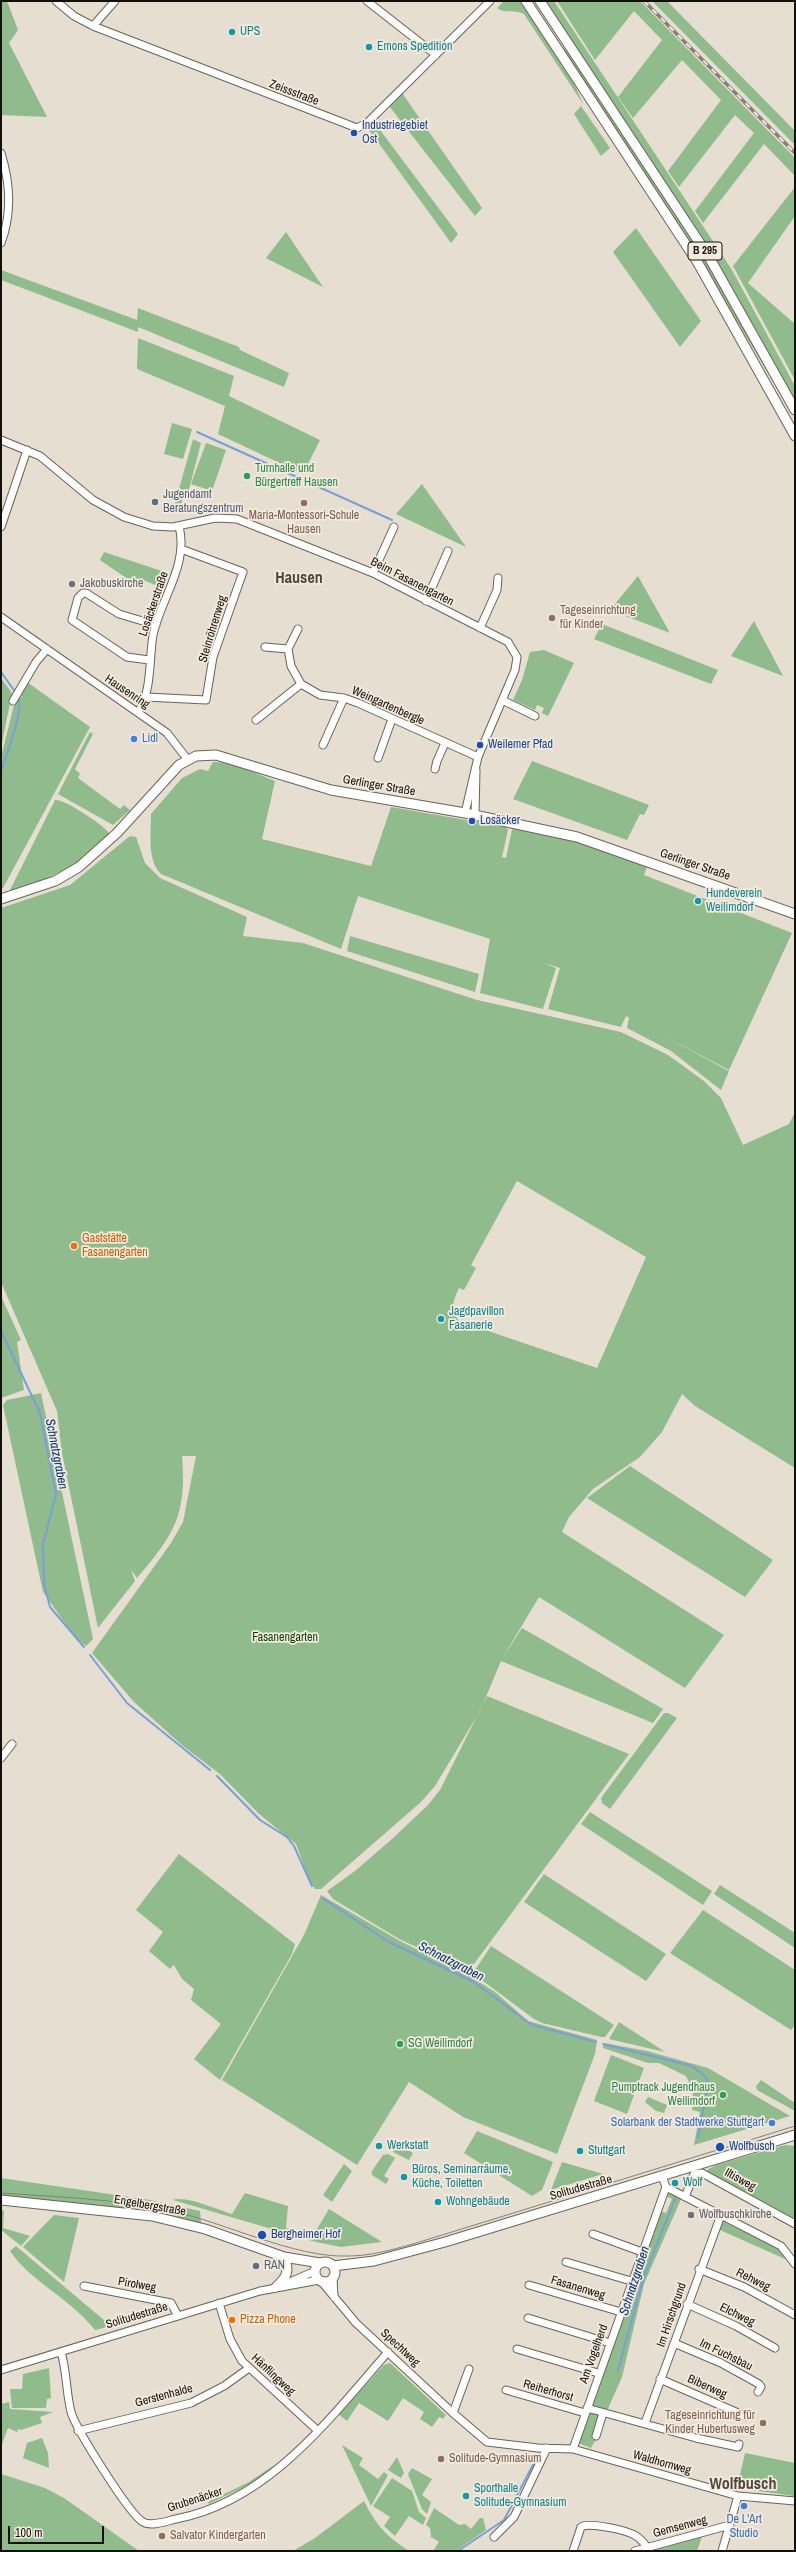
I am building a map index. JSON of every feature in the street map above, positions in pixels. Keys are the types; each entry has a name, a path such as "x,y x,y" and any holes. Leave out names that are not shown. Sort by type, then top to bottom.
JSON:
{"main road":[{"name":"B 295","path":"540,1 709,257 795,410"},
{"name":"B 295","path":"526,2 698,263 795,436"},
{"name":"Gerlinger Straße","path":"1,899 56,881 79,867 117,834 154,796 172,771 188,760 204,755 226,756 331,790 465,813 577,837 795,914"},
{"name":"Solitudestraße","path":"334,2273 456,2239 795,2135"},
{"path":"779,2140 795,2141"},
{"name":"Engelbergstraße","path":"1,2200 152,2216 205,2229 317,2268 327,2262 334,2273"},
{"path":"279,2286 287,2274 288,2258"},
{"path":"317,2268 320,2281 327,2282 334,2273"}],"street":[{"name":"Zeissstraße","path":"56,1 74,16 93,26 357,128 367,123 487,2"},
{"path":"93,26 115,1"},
{"path":"367,1 436,55"},
{"path":"1,154 9,194 1,243"},
{"path":"1,440 27,450 49,462 105,508 153,526 179,526"},
{"path":"1,527 27,450"},
{"name":"Beim Fasanengarten","path":"179,526 215,518 237,519 373,573 508,642 517,657 515,670 477,760 465,813"},
{"name":"Losäckerstraße","path":"138,712 146,697 149,660 156,625 179,562 181,549 179,526"},
{"path":"373,573 394,527"},
{"name":"Steinröhrenweg","path":"146,697 206,700 213,656 243,572 181,549"},
{"path":"426,601 448,551"},
{"path":"480,628 497,590 498,578"},
{"path":"149,660 127,657 72,620 78,598 83,593 86,593 119,614 156,625"},
{"name":"Hausenring","path":"1,617 170,736 188,760"},
{"path":"256,720 301,684 291,666 288,649 298,629"},
{"path":"265,647 288,649"},
{"path":"14,699 19,689 47,649"},
{"name":"Weingartenbergle","path":"301,684 320,695 344,698 445,743 477,760"},
{"path":"323,745 344,698"},
{"path":"502,700 535,716"},
{"path":"378,758 392,719"},
{"path":"436,769 436,761 445,743"},
{"name":"Beim Fasanengarten","path":"475,815 477,760"},
{"path":"1,1758 12,1744"},
{"name":"Iltisweg","path":"685,2197 697,2172 705,2174 795,2224"},
{"path":"662,2176 666,2187 781,2246 795,2264"},
{"name":"Am Vogelherd","path":"573,2449 598,2373 666,2187"},
{"name":"Im Hirschgrund","path":"645,2423 699,2269 721,2215"},
{"path":"593,2234 642,2252"},
{"path":"566,2262 631,2281"},
{"name":"Solitudestraße","path":"279,2286 317,2268"},
{"name":"Rehweg","path":"699,2269 744,2287 795,2315"},
{"path":"334,2273 334,2297"},
{"name":"Solitudestraße","path":"1,2370 279,2286 320,2281"},
{"name":"Spechtweg","path":"320,2281 356,2323 453,2413 487,2442 497,2445 547,2448"},
{"name":"Fasanenweg","path":"529,2284 621,2312"},
{"name":"Pirolweg","path":"84,2286 171,2303 178,2316"},
{"name":"Hänflingweg","path":"219,2303 230,2339 242,2362 317,2430"},
{"name":"Elchweg","path":"687,2304 736,2326 775,2348"},
{"path":"528,2318 610,2343"},
{"name":"Im Fuchsbau","path":"674,2343 721,2363 759,2384 761,2387 758,2392"},
{"path":"517,2349 598,2373"},
{"name":"Grubenäcker","path":"61,2352 71,2411 78,2431 136,2514 145,2523 150,2524 183,2518 212,2508 240,2495 278,2469 317,2430 388,2352"},
{"name":"Gerstenhalde","path":"78,2431 191,2403 224,2386 249,2368"},
{"path":"453,2413 469,2370"},
{"name":"Biberweg","path":"660,2379 745,2416"},
{"name":"Reiherhorst","path":"506,2390 645,2423 696,2438 738,2447 739,2444"},
{"path":"596,2436 603,2413"},
{"path":"494,2537 514,2517 547,2448"},
{"name":"Waldhornweg","path":"547,2448 573,2449 738,2496 795,2502"},
{"path":"722,2551 738,2496"},
{"path":"573,2551 581,2527 589,2524 630,2534 642,2540 647,2547"},
{"name":"Gemsenweg","path":"635,2551 730,2525"}],"green space":[{"path":"1,1 7,1 18,30 9,43 47,117 1,115"},
{"path":"504,1 519,1 525,6 571,76 583,104 524,14 503,11 497,8"},
{"path":"545,1 554,1 732,270 795,386 795,402"},
{"path":"557,1 640,1 795,158 795,176 764,144 703,223 695,211 754,133 735,115 679,187 668,171 721,100 682,60 633,118 618,97 662,40 634,11 595,60"},
{"path":"652,1 667,1 795,131 795,145"},
{"path":"565,49 579,66 693,240 772,375 770,376 690,244 562,50"},
{"path":"402,93 482,208 475,216 389,106"},
{"path":"581,106 610,148 601,156 574,114"},
{"path":"374,122 458,234 451,243 367,127"},
{"path":"795,187 795,216 748,283 795,324 795,380 733,266"},
{"path":"636,228 701,321 680,347 613,252"},
{"path":"286,232 323,287 266,258"},
{"path":"1,270 137,320 138,308 239,347 240,350 289,373 284,387 138,327 138,332 1,280"},
{"path":"138,338 234,376 229,396 320,440 303,474 218,434 225,406 137,369"},
{"path":"172,423 192,429 183,459 164,454"},
{"path":"193,439 201,443 188,493 184,492 180,509 174,507"},
{"path":"206,443 226,450 212,491 191,484"},
{"path":"422,484 466,547 396,514"},
{"path":"104,552 165,572 161,587 143,580 132,582 100,560"},
{"path":"638,576 670,633 610,610"},
{"path":"754,621 783,676 731,656"},
{"path":"602,624 718,670 711,684 594,639"},
{"path":"544,650 574,663 548,716 542,713 544,708 537,705 535,710 513,700 522,680 530,652"},
{"path":"1,678 12,693 1,748"},
{"path":"27,682 90,727 3,888 1,888 1,757 15,701 18,696 23,697 20,695"},
{"path":"90,732 93,734 75,769 80,774 78,778 120,809 124,805 130,810 113,825 58,794"},
{"path":"532,761 649,805 644,815 640,814 627,840 513,799"},
{"path":"213,762 221,762 237,766 275,781 262,839 371,866 391,807 506,827 508,830 502,857 506,858 512,830 515,827 597,844 649,861 644,875 792,933 729,1070 664,1036 729,1071 721,1090 671,1051 627,1028 629,1018 626,1016 621,1027 548,1009 560,968 544,963 556,968 543,1009 480,993 490,939 358,896 341,949 161,874 154,862 152,854 150,838 151,814 182,778 200,769 208,771"},
{"path":"55,800 66,803 83,813 100,824 109,833 88,854 76,863 37,882 9,892"},
{"name":"Fasanengarten","path":"130,836 136,837 145,863 160,878 247,917 243,936 303,943 477,1000 621,1032 668,1055 704,1081 721,1098 743,1145 789,1124 795,1112 795,1468 695,1406 682,1394 662,1432 640,1457 593,1489 569,1517 562,1532 724,1635 685,1688 539,1597 502,1659 522,1628 663,1709 653,1723 501,1661 480,1711 435,1786 421,1802 321,1889 315,1889 310,1882 296,1844 258,1813 220,1774 183,1746 134,1702 92,1653 171,1543 183,1522 196,1456 182,1456 183,1476 180,1509 169,1536 150,1563 137,1578 131,1570 135,1581 98,1628 62,1453 57,1411 1,1282 1,908 70,885","holes":["517,1181 646,1257 597,1368 459,1321 454,1313 453,1305 459,1288 464,1290 476,1268 471,1265"]},
{"path":"350,936 479,974 475,992 347,951"},
{"path":"1,1296 21,1340 17,1342 24,1390 1,1398"},
{"path":"41,1393 93,1639 86,1646 74,1636 43,1592 3,1405 7,1400"},
{"path":"630,1466 773,1560 745,1597 587,1498"},
{"path":"487,1696 629,1754 471,1968 467,1970 399,1939 333,1899 327,1891 355,1871 428,1805 440,1790"},
{"path":"664,1713 668,1713 677,1718 610,1809 602,1803 601,1798"},
{"path":"590,1812 712,1891 703,1905 581,1824"},
{"path":"179,1854 295,1944 292,1954 220,2080 194,2059 221,2024 191,2000 194,1989 182,1979 174,1965 170,1969 149,1951 163,1932 136,1910"},
{"path":"544,1874 666,1954 646,1981 524,1902"},
{"path":"720,1885 795,1933 795,1948 714,1894"},
{"name":"SG Weilimdorf","path":"321,1895 400,1941 467,1974 495,1992 528,2021 597,2040 595,2054 557,2154 463,2117 409,2082 357,2165 222,2080 304,1935"},
{"path":"703,1910 795,1970 795,2025 791,2030 670,1953"},
{"path":"491,1946 614,2025 605,2037 601,2037 542,2023 534,2019 475,1975 475,1970"},
{"path":"619,2022 665,2052 609,2039"},
{"path":"604,2043 647,2051 708,2068 790,2116 694,2145 700,2112 692,2110 693,2091 686,2076 659,2063 648,2063 603,2048"},
{"path":"611,2055 644,2068 627,2114 594,2101"},
{"path":"761,2080 795,2103 795,2111 757,2090 756,2086"},
{"path":"648,2097 667,2105 664,2113 656,2111 645,2102"},
{"path":"477,2131 553,2162 542,2190 532,2196 464,2153"},
{"path":"396,2143 413,2153 409,2160 393,2152"},
{"path":"785,2145 795,2146 795,2225 708,2175 707,2170 716,2165"},
{"path":"388,2154 395,2158 384,2176 389,2179 386,2184 372,2175 372,2171 383,2155"},
{"path":"562,2162 603,2174 551,2190"},
{"path":"344,2164 352,2171 332,2202 323,2195"},
{"path":"1,2178 150,2200 200,2211 201,2222 204,2225 1,2197"},
{"path":"245,2193 288,2206 286,2228 311,2239 329,2209 382,2242 341,2247 316,2242 173,2200 178,2199 193,2201 232,2214"},
{"path":"667,2194 671,2194 681,2199 644,2284 622,2377 607,2411 593,2407 591,2404 660,2211 666,2213 672,2199 666,2196"},
{"path":"1,2210 4,2211 3,2228 30,2236 21,2246 1,2230"},
{"path":"54,2215 79,2218 64,2282 23,2247"},
{"path":"722,2221 776,2248 784,2254 785,2259 720,2230 719,2228"},
{"path":"16,2246 111,2326 95,2330 74,2308 29,2272 19,2262 10,2251"},
{"path":"390,2363 446,2415 443,2419 439,2417 432,2427 420,2419 424,2412 403,2398 388,2421 359,2403 347,2421 338,2414 384,2365"},
{"path":"49,2368 51,2398 47,2399 46,2408 12,2408 10,2389 22,2389 23,2374"},
{"path":"9,2402 10,2409 53,2412 40,2417 42,2423 21,2430 18,2429 17,2432 8,2428 1,2447 1,2404"},
{"path":"591,2411 599,2415 596,2439 591,2448 578,2443 589,2412"},
{"path":"42,2438 48,2453 49,2468 23,2458 27,2443"},
{"path":"342,2445 363,2458 359,2465 378,2479 384,2472 388,2475 371,2506"},
{"path":"745,2453 795,2463 794,2496 737,2488"},
{"path":"397,2457 404,2473 401,2478 388,2470"},
{"path":"273,2466 274,2468 250,2484 209,2504 208,2502 249,2482"},
{"path":"412,2468 432,2479 422,2495 431,2502 427,2514 422,2509 408,2474"},
{"path":"1,2474 45,2488 64,2498 139,2551 1,2551"},
{"path":"392,2478 412,2491 419,2512 426,2518 423,2525 409,2516 395,2536 384,2526 390,2517 373,2506"},
{"path":"364,2501 382,2529 409,2551 293,2551 315,2538"},
{"path":"434,2508 459,2525 465,2524 471,2529 480,2518 483,2518 486,2530 456,2551 433,2551 439,2542 431,2537 430,2528 426,2525"},
{"path":"702,2537 697,2551 653,2551"}],"waterway":[{"path":"197,432 392,520"},
{"name":"Schnatzgraben","path":"1,672 16,693"},
{"name":"Schnatzgraben","path":"1,771 17,723 19,713 18,697"},
{"name":"Schnatzgraben","path":"1,1331 40,1413 56,1494 43,1545 44,1583 50,1607 84,1647"},
{"name":"Schnatzgraben","path":"90,1655 127,1703 210,1770"},
{"name":"Schnatzgraben","path":"217,1776 260,1820 287,1837 294,1846 312,1886"},
{"name":"Schnatzgraben","path":"322,1898 387,1941 474,1982 532,2025 596,2042"},
{"name":"Schnatzgraben","path":"603,2044 692,2066 706,2077 708,2082 698,2138"},
{"name":"Schnatzgraben","path":"618,2370 644,2276 675,2199"},
{"name":"Schnatzgraben","path":"458,2551 504,2520 534,2463"}],"tram line":[{"path":"1,2193 87,2199 151,2207 193,2216 260,2239 306,2252 327,2255 356,2256 413,2244 795,2126"}],"railway":[{"path":"644,1 795,153"}],"place":[{"name":"UPS","path":"232,32"},
{"name":"Emons Spedition","path":"369,47"},
{"name":"Industriegebiet Ost","path":"354,133"},
{"name":"Turnhalle und Bürgertreff Hausen","path":"247,476"},
{"name":"Jugendamt Beratungszentrum","path":"155,502"},
{"name":"Maria-Montessori-Schule Hausen","path":"304,503"},
{"name":"Jakobuskirche","path":"72,584"},
{"name":"Tageseinrichtung für Kinder","path":"552,618"},
{"name":"Lidl","path":"134,739"},
{"name":"Weilemer Pfad","path":"480,745"},
{"name":"Losäcker","path":"472,821"},
{"name":"Hundeverein Weilimdorf","path":"698,901"},
{"name":"Gaststätte Fasanengarten","path":"74,1246"},
{"name":"Jagdpavillon Fasanerie","path":"441,1319"},
{"name":"SG Weilimdorf","path":"400,2044"},
{"name":"Pumptrack Jugendhaus Weilimdorf","path":"723,2095"},
{"name":"Solarbank der Stadtwerke Stuttgart","path":"772,2123"},
{"name":"Werkstatt","path":"379,2146"},
{"name":"Wolfbusch","path":"720,2147"},
{"name":"Stuttgart","path":"580,2151"},
{"name":"Büros, Seminarräume, Küche, Toiletten","path":"404,2177"},
{"name":"Wolf","path":"675,2183"},
{"name":"Wohngebäude","path":"438,2202"},
{"name":"Wolfbuschkirche","path":"691,2215"},
{"name":"Bergheimer Hof","path":"262,2235"},
{"name":"RAN","path":"256,2266"},
{"name":"Pizza Phone","path":"232,2320"},
{"name":"Tageseinrichtung für Kinder Hubertusweg","path":"763,2423"},
{"name":"Solitude-Gymnasium","path":"441,2459"},
{"name":"Sporthalle Solitude-Gymnasium","path":"466,2496"},
{"name":"De L'Art Studio","path":"744,2506"},
{"name":"Salvator Kindergarten","path":"162,2536"}],"district":[{"name":"Hausen","path":"299,579"},
{"name":"Wolfbusch","path":"743,2485"}]}
